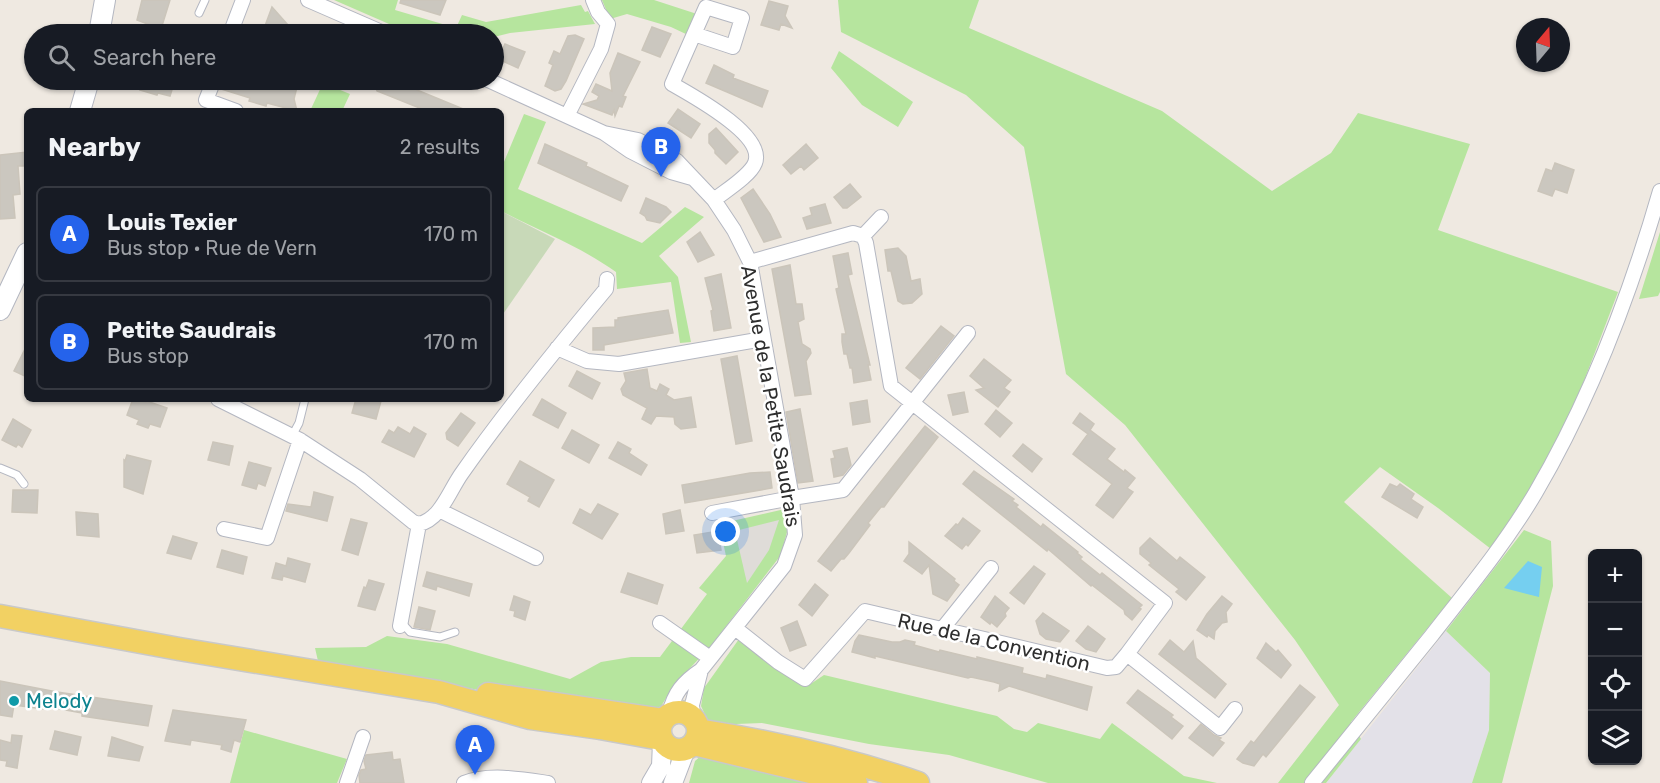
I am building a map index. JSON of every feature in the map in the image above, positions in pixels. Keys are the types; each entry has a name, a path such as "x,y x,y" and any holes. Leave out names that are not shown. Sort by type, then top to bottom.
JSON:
{"main road":[{"path":"92,0 97,24"},
{"path":"101,24 105,0"},
{"path":"81,108 85,90"},
{"path":"0,310 17,272"},
{"path":"0,616 179,649 439,692 530,718 600,728 664,729 682,712 693,735 856,783"},
{"path":"664,729 670,749 693,735 794,747 844,759 918,783"}],"street":[{"path":"234,24 243,0"},
{"path":"308,0 363,24"},
{"path":"567,116 601,49 608,24 598,12 593,0"},
{"path":"694,34 672,84 722,115 743,134 755,151 756,161 751,170 714,200"},
{"name":"Avenue de la Petite Saudrais","path":"504,87 604,133 630,151 671,172 694,179 714,200 734,230 750,262 792,498 795,535 784,566 701,670 686,680 678,690 664,729"},
{"path":"210,90 206,100 228,108"},
{"path":"1312,783 1455,606 1508,535 1536,492 1577,416 1614,328 1660,191"},
{"path":"863,236 881,216"},
{"path":"750,262 853,233 863,236"},
{"path":"863,236 891,386 913,403"},
{"path":"224,402 296,438 360,479 412,522 418,524 428,522 439,510 461,474 557,348 606,289 607,279"},
{"path":"711,513 843,490 968,333"},
{"path":"557,348 587,361 619,364 764,339"},
{"name":"Rue de la Convention","path":"735,628 778,662 805,679 865,611 1107,668 1116,666 1127,654 1165,603 913,403"},
{"path":"224,529 267,538 296,438"},
{"path":"439,510 536,558"},
{"path":"400,623 418,524"},
{"path":"943,628 991,568"},
{"path":"660,622 710,658"},
{"path":"1127,654 1220,728 1235,709"},
{"name":"Avenue de la Petite Saudrais","path":"693,735 692,705 701,670"},
{"path":"651,783 661,766 664,729"},
{"path":"673,783 693,735"},
{"path":"347,783 363,737"},
{"path":"464,783 494,778 548,783"}],"lane":[{"path":"199,13 205,0"},
{"path":"296,438 304,402"},
{"path":"0,468 17,475 24,484"},
{"path":"400,623 410,632 440,637 455,632"}],"shaded area":[{"path":"779,520 769,550 747,583 735,531"},
{"path":"1446,631 1490,673 1489,730 1472,783 1326,783"}],"green space":[{"path":"334,0 398,0 395,10 442,24 389,24"},
{"path":"602,0 654,0 697,14 688,35 671,27 627,14 610,19"},
{"path":"838,0 979,0 969,28 1162,111 1272,191 1331,153 1358,113 1470,144 1438,230 1618,292 1574,407 1540,473 1491,549 1380,467 1344,502 1452,598 1351,722 1361,739 1326,783 1278,783 1339,705 1295,640 1125,425 1066,374 1024,147 966,95 841,32"},
{"path":"581,5 585,12 588,11 595,24 504,34 504,24 458,24 462,15 486,22"},
{"path":"839,51 913,102 898,127 862,105 831,68"},
{"path":"320,90 340,90 350,94 343,108 311,108"},
{"path":"524,114 546,122 518,189 642,243 685,207 704,217 659,256 678,277 691,342 680,343 671,282 617,289 616,272 603,263 504,212 504,162"},
{"path":"504,213 555,239 504,313"},
{"path":"1660,232 1660,292 1658,296 1639,299"},
{"path":"785,509 787,532 781,555 710,647 674,685 660,708 633,713 420,681 318,661 315,648 366,647 387,636 447,644 570,679 601,662 631,657 660,657 707,594 699,588 726,556 719,524"},
{"path":"1524,530 1551,541 1553,586 1502,783 1472,783 1489,730 1490,673 1446,631"},
{"path":"739,639 806,687 824,675 997,716 1014,729 1027,732 1038,723 1100,739 1112,723 1184,776 1217,783 1048,783 949,755 869,744 762,723 710,725 701,706 704,688"},
{"path":"244,730 347,759 337,783 230,783"},
{"path":"703,754 824,783 689,783 695,761"}],"water":[{"path":"1528,561 1542,567 1539,597 1504,588"}],"building":[{"path":"142,0 170,0 163,24 148,24 137,20"},
{"path":"401,0 446,0 440,15 400,3"},
{"path":"769,1 788,6 785,16 792,28 781,24 779,30 761,25"},
{"path":"272,7 287,24 266,24"},
{"path":"652,27 671,34 660,57 642,50"},
{"path":"575,35 584,39 566,81 561,89 555,91 545,86 553,65 549,63 554,51 560,54 568,36"},
{"path":"505,44 525,52 518,68 504,62"},
{"path":"618,53 640,62 623,96 626,97 622,107 619,106 615,116 614,110 612,115 583,104 597,100 599,96 592,92 596,84 612,91 610,73"},
{"path":"714,65 734,75 733,78 768,91 762,107 706,83"},
{"path":"140,90 172,90 170,96 158,93 157,95"},
{"path":"224,90 296,90 294,99 296,108 267,103 266,106 249,101 250,98"},
{"path":"417,90 461,108 420,108 377,91"},
{"path":"678,109 700,124 691,138 668,123"},
{"path":"716,128 738,152 726,164 709,143 709,134"},
{"path":"545,144 587,163 586,166 628,186 621,201 538,163"},
{"path":"806,144 818,158 804,170 801,166 791,174 783,165"},
{"path":"24,152 24,166 18,166 20,194 13,195 15,218 0,219 0,155"},
{"path":"1555,163 1574,170 1567,193 1555,189 1552,196 1538,191 1546,169 1552,171"},
{"path":"850,184 861,197 847,208 843,208 834,197"},
{"path":"753,189 770,214 781,237 764,242 741,198"},
{"path":"646,198 666,207 671,212 660,223 647,220 640,213"},
{"path":"825,204 831,223 807,229 803,218 812,215 810,208"},
{"path":"700,232 714,255 698,262 687,242"},
{"path":"898,248 906,256 911,281 920,279 922,294 912,303 903,304 898,301 891,271 888,271 885,250"},
{"path":"848,253 852,274 848,275 870,365 868,365 871,380 854,383 852,368 850,368 847,354 844,354 842,342 842,334 846,334 836,289 839,288 833,256"},
{"path":"790,265 796,304 802,304 804,319 798,322 802,344 810,349 811,353 806,361 811,394 795,396 772,269"},
{"path":"721,274 731,328 714,331 711,311 713,310 705,278"},
{"path":"668,310 673,333 604,345 604,350 593,350 593,328 615,327 615,320 618,318"},
{"path":"941,326 954,336 920,379 906,368"},
{"path":"24,351 24,376 14,371"},
{"path":"737,356 752,441 736,444 721,359"},
{"path":"984,359 1011,380 1004,388 1010,392 998,407 976,390 984,388 970,376"},
{"path":"647,369 650,388 657,391 660,384 669,389 666,395 674,400 691,397 696,427 681,429 675,424 674,417 656,416 651,424 642,419 647,408 623,395 621,389 626,381 624,373"},
{"path":"577,371 600,383 592,399 569,386"},
{"path":"964,392 968,412 953,415 948,395"},
{"path":"542,399 566,413 558,428 533,415"},
{"path":"867,400 870,422 853,425 850,403"},
{"path":"132,402 150,402 167,408 160,427 150,424 148,428 137,424 139,420 127,415"},
{"path":"355,402 381,402 376,419 352,413"},
{"path":"800,409 813,481 798,483 786,412"},
{"path":"996,410 1012,423 1000,437 985,424"},
{"path":"461,413 475,423 458,446 447,439 446,433"},
{"path":"1080,413 1094,424 1090,430 1115,449 1107,459 1135,478 1127,488 1133,492 1113,518 1096,505 1112,484 1073,454 1088,434 1073,423"},
{"path":"13,419 31,430 22,447 18,444 16,447 2,440"},
{"path":"925,426 938,437 884,507 881,507 868,523 870,525 849,553 831,571 818,561"},
{"path":"398,427 410,434 414,427 426,434 414,457 382,442 389,430 394,433"},
{"path":"572,430 599,445 589,463 562,448"},
{"path":"213,442 233,446 229,465 208,460"},
{"path":"618,442 631,449 629,453 647,465 641,475 609,458"},
{"path":"1023,444 1042,459 1032,472 1013,456"},
{"path":"847,448 851,465 843,475 834,477 831,459 835,458 833,451"},
{"path":"127,455 151,461 143,494 124,487 124,460"},
{"path":"520,461 554,480 539,507 528,501 530,497 507,484"},
{"path":"249,462 271,468 265,486 258,483 256,489 242,485"},
{"path":"974,471 1014,499 1012,501 1018,505 1016,507 1041,527 1043,524 1078,552 1082,557 1080,559 1100,575 1102,573 1142,605 1132,620 1124,610 963,484"},
{"path":"770,472 772,488 685,503 682,485 750,473"},
{"path":"1390,484 1397,487 1400,484 1414,494 1411,499 1423,507 1417,518 1382,497"},
{"path":"13,490 38,490 37,513 12,512"},
{"path":"314,492 333,497 327,521 286,511 288,504 311,507"},
{"path":"598,504 618,514 602,539 573,523 580,509 591,515"},
{"path":"680,510 684,531 666,534 663,514"},
{"path":"76,512 98,514 99,537 77,535"},
{"path":"963,518 980,531 968,546 966,544 962,549 945,536"},
{"path":"351,519 367,523 358,555 342,550"},
{"path":"718,531 721,550 697,553 694,535"},
{"path":"173,536 197,543 191,559 167,553"},
{"path":"1150,538 1177,561 1180,557 1205,577 1186,600 1176,592 1179,589 1149,565 1151,563 1140,554 1140,548"},
{"path":"909,542 955,579 954,581 959,585 947,601 933,594 929,565 922,574 904,561 909,554"},
{"path":"222,550 247,557 243,574 217,567"},
{"path":"288,558 310,564 305,582 283,576 282,580 272,578 276,563 286,566"},
{"path":"1034,566 1045,574 1024,604 1010,593"},
{"path":"427,572 472,584 469,596 437,586 436,590 423,586"},
{"path":"628,573 663,585 657,604 621,592"},
{"path":"369,580 384,584 375,610 358,606 364,587 366,588"},
{"path":"815,584 828,595 812,616 799,605"},
{"path":"514,596 530,602 525,620 514,616 515,611 510,610"},
{"path":"995,596 1009,608 997,627 981,617"},
{"path":"1222,596 1232,604 1226,612 1227,622 1222,623 1215,631 1214,639 1197,630"},
{"path":"419,607 435,611 430,630 414,627"},
{"path":"1043,613 1069,631 1060,642 1046,639 1040,634 1036,621"},
{"path":"797,621 806,645 790,651 781,628"},
{"path":"1088,626 1105,639 1096,652 1086,649 1076,641"},
{"path":"859,635 892,642 905,640 915,642 914,645 939,652 940,650 977,659 977,657 1023,668 1022,673 1046,679 1047,675 1092,687 1087,710 1009,686 999,691 1000,684 994,682 852,652"},
{"path":"1170,640 1184,652 1193,641 1196,658 1226,684 1215,698 1159,654"},
{"path":"1266,643 1276,652 1278,650 1291,665 1281,678 1257,658"},
{"path":"0,681 152,706 148,726 82,716 82,713 44,706 43,709 14,705 12,717 0,715"},
{"path":"1300,685 1315,697 1266,757 1263,754 1254,766 1237,759 1251,741 1254,743"},
{"path":"1138,690 1173,715 1171,717 1183,726 1172,739 1127,703"},
{"path":"173,710 246,720 240,742 234,740 231,752 221,749 222,745 191,740 190,745 165,741"},
{"path":"1201,724 1221,738 1219,740 1224,743 1213,756 1189,738"},
{"path":"55,731 81,737 77,755 50,749"},
{"path":"12,735 22,736 17,768 6,766 7,761 0,760 0,740 11,743"},
{"path":"112,737 143,747 139,761 108,756"},
{"path":"392,752 393,760 400,759 404,783 360,783 361,770 366,769 364,761 366,755"}],"place":[{"name":"Petite Saudrais","path":"661,177"},
{"name":"Melody","path":"14,701"},
{"name":"Louis Texier","path":"475,775"}]}
